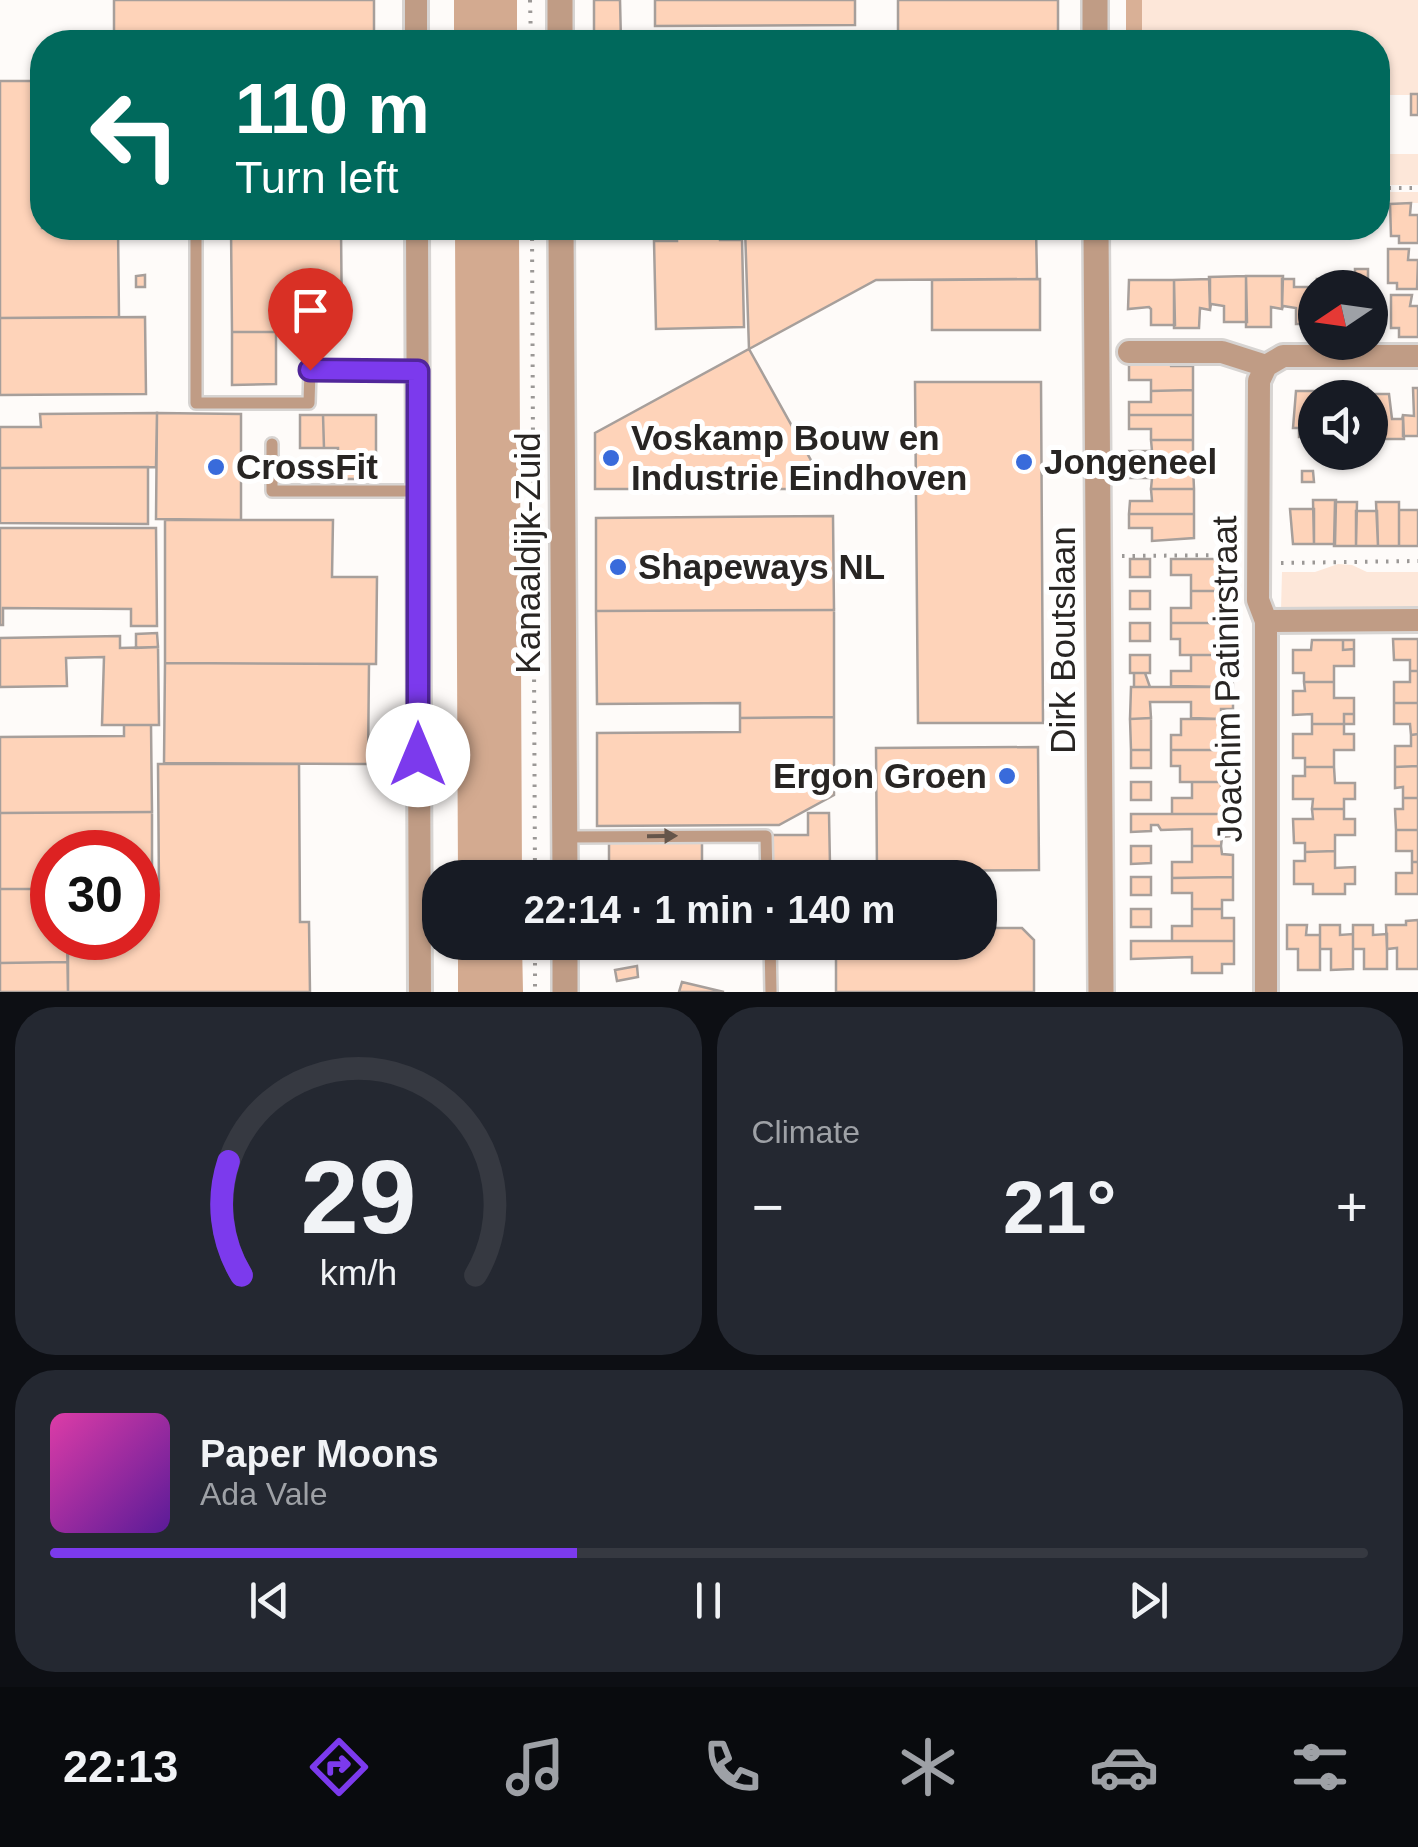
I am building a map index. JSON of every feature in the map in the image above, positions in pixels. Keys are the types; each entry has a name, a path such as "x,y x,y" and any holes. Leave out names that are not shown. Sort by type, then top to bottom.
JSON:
{"street":[{"path":"416,0 416,30"},
{"path":"560,0 560,30"},
{"path":"1095,0 1096,30"},
{"path":"417,240 420,992"},
{"name":"Kanaaldijk-Zuid","path":"562,240 565,860"},
{"name":"Dirk Boutslaan","path":"1096,240 1101,992"},
{"path":"1129,352 1222,352 1266,366 1283,356 1418,356"},
{"name":"Joachim Patinirstraat","path":"1266,366 1259,381 1258,555 1258,600 1266,621 1266,992"},
{"path":"1266,621 1418,620"},
{"path":"565,960 565,992"}],"lane":[{"path":"196,240 196,403 309,403 310,370 418,371"},
{"path":"272,444 272,490 418,491"},
{"path":"565,836 766,836 767,860"},
{"path":"771,960 772,992"}],"path":[{"path":"530,0 531,30"},
{"path":"1390,188 1418,188"},
{"name":"Kanaaldijk-Zuid","path":"532,240 535,860"},
{"path":"1098,556 1258,555 1285,564 1418,561"},
{"path":"535,960 536,992"}],"shaded area":[{"path":"454,0 517,0 517,30 454,30"},
{"path":"1126,0 1142,0 1142,30 1126,30"},
{"path":"1142,0 1418,0 1418,95 1390,95 1390,30 1142,30"},
{"path":"1390,154 1418,154 1418,185 1390,185"},
{"path":"1390,192 1418,192 1418,203 1390,203"},
{"path":"455,240 519,240 522,860 458,860"},
{"path":"1338,564 1367,572 1418,572 1418,611 1281,610 1282,572 1315,572"},
{"path":"458,960 522,960 523,992 458,992"}],"building":[{"path":"114,0 374,0 374,30 114,30"},
{"path":"594,0 620,0 621,30 594,30"},
{"path":"655,0 855,0 855,25 655,26"},
{"path":"898,0 1058,0 1058,30 898,30"},
{"path":"0,81 30,81 30,240 118,240 119,317 0,318"},
{"path":"1411,94 1418,94 1418,115 1411,115"},
{"path":"1411,203 1410,215 1418,215 1418,243 1399,243 1399,236 1391,236 1390,204"},
{"path":"231,240 341,240 342,332 232,332"},
{"path":"742,240 744,327 656,329 654,241"},
{"path":"745,240 1036,240 1037,279 876,280 749,349"},
{"path":"1388,249 1409,249 1408,260 1418,260 1417,289 1397,289 1397,283 1388,283"},
{"path":"145,275 145,287 136,287 136,276"},
{"path":"1246,276 1247,322 1224,322 1224,306 1211,304 1210,310 1209,277"},
{"path":"1246,276 1283,276 1282,309 1271,307 1271,327 1246,327"},
{"path":"1040,279 1040,330 932,330 932,280"},
{"path":"1210,279 1210,310 1200,308 1199,328 1174,328 1174,280"},
{"path":"1282,279 1294,279 1294,287 1298,287 1298,324 1296,308 1282,309"},
{"path":"1129,280 1174,280 1175,325 1151,325 1149,307 1128,309"},
{"path":"1391,295 1412,295 1410,306 1418,306 1418,337 1399,337 1399,328 1391,328"},
{"path":"145,317 146,394 0,395 0,318"},
{"path":"232,332 276,332 276,384 232,385"},
{"path":"749,349 827,489 595,489 595,433"},
{"path":"1129,364 1193,366 1193,390 1151,391 1151,380 1129,380"},
{"path":"915,382 1041,382 1043,723 918,723"},
{"path":"1413,388 1418,388 1418,436 1403,436 1403,415 1414,416"},
{"path":"1193,390 1193,415 1129,415 1129,402 1151,402 1151,391"},
{"path":"1296,391 1298,391 1298,428 1293,428"},
{"path":"1388,394 1392,419 1402,419 1403,415 1404,439 1388,439"},
{"path":"157,413 156,467 0,468 0,427 41,427 40,414"},
{"path":"157,413 241,414 241,520 156,519"},
{"path":"300,415 323,415 324,448 300,448"},
{"path":"323,415 376,415 376,479 346,479 346,457 338,455 338,448 324,448"},
{"path":"1129,415 1193,415 1193,440 1151,440 1151,429 1129,429"},
{"path":"1151,440 1193,440 1193,465 1129,465 1129,451 1152,451"},
{"path":"1129,465 1193,465 1194,489 1151,489 1152,478 1129,478"},
{"path":"148,467 148,524 0,523 0,468"},
{"path":"1302,471 1313,471 1314,482 1302,482"},
{"path":"1151,489 1194,489 1194,514 1129,514 1130,501 1152,501"},
{"path":"1313,500 1336,500 1335,544 1314,544"},
{"path":"1335,502 1357,502 1356,546 1334,546"},
{"path":"1376,502 1399,502 1399,546 1378,546"},
{"path":"1290,509 1314,509 1314,544 1293,544"},
{"path":"1399,510 1418,510 1418,546 1399,546"},
{"path":"1356,511 1377,511 1378,546 1356,546"},
{"path":"1129,514 1194,514 1194,538 1152,541 1152,528 1129,528"},
{"path":"833,516 834,610 596,611 596,518"},
{"path":"165,520 333,520 332,577 377,577 376,664 165,663"},
{"path":"0,528 156,528 157,626 131,626 131,609 3,608 0,625"},
{"path":"1130,559 1150,559 1150,577 1130,577"},
{"path":"1171,559 1232,559 1232,582 1221,582 1221,591 1191,591 1191,575 1171,575"},
{"path":"1130,591 1150,591 1150,609 1130,609"},
{"path":"1191,591 1221,591 1221,600 1232,600 1232,623 1171,623 1171,608 1191,608"},
{"path":"834,610 834,717 740,718 740,703 597,704 596,611"},
{"path":"1130,623 1150,623 1150,641 1130,641"},
{"path":"1171,623 1232,623 1232,646 1221,646 1221,655 1180,655 1180,639 1171,639"},
{"path":"157,633 158,647 136,648 136,634"},
{"path":"120,636 120,648 158,647 159,725 102,725 104,657 66,658 67,686 0,687 0,638"},
{"path":"1393,639 1418,639 1418,671 1410,671 1410,660 1394,660"},
{"path":"1312,640 1343,640 1343,650 1354,649 1354,666 1334,666 1334,682 1304,682 1304,673 1293,673 1293,650 1311,650"},
{"path":"1343,640 1354,640 1354,649 1343,650"},
{"path":"1130,655 1150,655 1150,673 1130,673"},
{"path":"1191,655 1221,655 1221,664 1232,664 1233,687 1171,686 1171,671 1191,671"},
{"path":"165,663 369,664 368,764 164,763"},
{"path":"1410,671 1418,671 1418,703 1394,703 1394,682 1410,682"},
{"path":"1134,673 1145,673 1150,687 1134,687"},
{"path":"1304,682 1334,682 1334,698 1354,698 1354,714 1344,714 1344,724 1312,724 1312,714 1293,715 1293,691 1305,691"},
{"path":"1131,687 1233,687 1233,709 1221,709 1221,719 1191,718 1191,702 1150,702 1151,718 1130,719"},
{"path":"1394,703 1418,703 1418,734 1411,735 1410,724 1394,724"},
{"path":"1344,714 1354,714 1354,724 1344,724"},
{"path":"834,717 834,795 779,825 597,826 597,733 740,732 740,718"},
{"path":"1151,718 1151,750 1131,750 1130,719"},
{"path":"1181,719 1221,719 1221,727 1233,727 1233,750 1171,750 1171,735 1181,735"},
{"path":"1312,724 1344,724 1344,734 1354,734 1354,750 1334,750 1334,767 1305,767 1305,758 1293,758 1293,734 1312,734"},
{"path":"124,725 151,725 152,812 0,813 0,737 124,736"},
{"path":"1418,734 1418,766 1395,767 1395,746 1411,746 1411,735"},
{"path":"1038,747 1039,870 997,870 997,860 877,860 876,748"},
{"path":"1131,750 1151,750 1151,768 1131,768"},
{"path":"1171,750 1233,750 1233,773 1221,773 1221,782 1180,782 1180,766 1171,766"},
{"path":"158,764 299,764 300,922 309,922 310,992 68,992 67,960 160,960"},
{"path":"1418,766 1418,798 1403,798 1403,787 1395,788 1395,767"},
{"path":"1305,767 1334,767 1335,783 1355,783 1355,799 1344,799 1344,809 1312,809 1313,799 1293,799 1293,776 1305,776"},
{"path":"1131,782 1151,782 1151,800 1131,800"},
{"path":"1192,782 1221,782 1221,791 1233,791 1233,814 1172,814 1172,798 1192,798"},
{"path":"1403,798 1418,798 1418,830 1396,830 1395,809 1403,809"},
{"path":"1312,809 1344,809 1344,819 1355,819 1355,835 1335,835 1335,851 1305,852 1305,843 1294,843 1293,819 1313,819"},
{"path":"152,812 152,830 30,830 30,889 0,889 0,813"},
{"path":"808,813 829,813 830,860 767,860 767,835 808,835"},
{"path":"1131,814 1233,814 1233,836 1222,837 1221,846 1192,846 1192,829 1161,830 1158,825 1151,825 1151,831 1131,832"},
{"path":"1396,830 1418,830 1418,862 1412,862 1412,851 1396,851"},
{"path":"609,837 702,837 702,860 609,860"},
{"path":"1131,846 1151,846 1151,863 1131,864"},
{"path":"1192,846 1221,846 1222,854 1233,855 1233,877 1172,878 1172,862 1192,862"},
{"path":"1335,851 1335,868 1355,867 1355,884 1345,884 1345,894 1313,894 1313,884 1294,884 1294,861 1305,861 1305,852"},
{"path":"1412,862 1418,862 1418,894 1396,894 1396,873 1412,873"},
{"path":"1131,877 1151,877 1151,895 1131,895"},
{"path":"1233,877 1233,900 1222,900 1222,909 1192,909 1192,893 1172,893 1172,878"},
{"path":"0,889 30,889 30,960 68,962 0,963"},
{"path":"1131,909 1151,909 1151,927 1131,927"},
{"path":"1192,909 1222,909 1222,918 1234,918 1234,941 1172,941 1172,926 1192,926"},
{"path":"1418,920 1418,969 1397,969 1397,948 1387,949 1386,925 1406,925 1406,921"},
{"path":"1287,925 1307,925 1306,935 1320,935 1320,970 1298,970 1298,949 1287,949"},
{"path":"1320,925 1340,925 1340,935 1353,934 1353,969 1331,970 1331,949 1320,949"},
{"path":"1353,925 1373,925 1373,935 1387,934 1387,969 1364,969 1364,949 1353,949"},
{"path":"997,928 1022,928 1034,940 1034,992 836,992 836,960 997,960"},
{"path":"1131,941 1234,941 1234,964 1222,964 1222,973 1192,973 1192,957 1131,959"},
{"path":"68,962 68,992 0,992 0,963"},
{"path":"637,966 638,977 617,981 615,970"},
{"path":"682,982 724,992 679,992"}],"place":[{"name":"Voskamp Bouw en Industrie Eindhoven","path":"611,458"},
{"name":"Jongeneel","path":"1024,462"},
{"name":"CrossFit","path":"216,467"},
{"name":"Shapeways NL","path":"618,567"},
{"name":"Ergon Groen","path":"1007,776"}],"route":[{"path":"310,370 418,371 418,755"}]}
